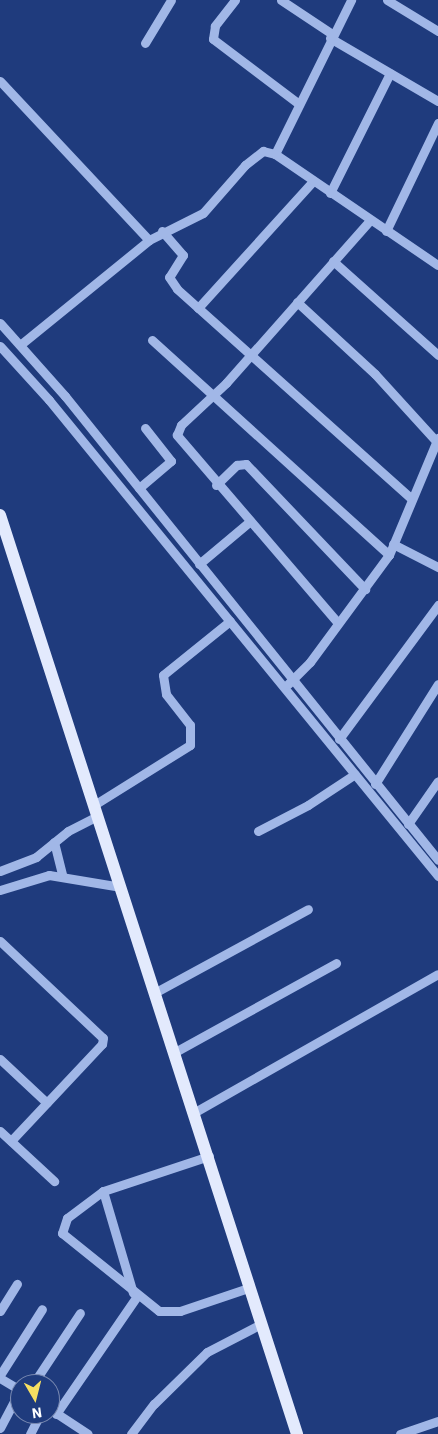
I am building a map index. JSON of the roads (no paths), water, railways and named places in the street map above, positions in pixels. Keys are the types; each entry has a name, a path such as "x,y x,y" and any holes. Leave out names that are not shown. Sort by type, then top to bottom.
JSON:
{"main road":[{"path":"0,515 95,811 195,1112 248,1288 296,1434"}],"street":[{"path":"145,43 171,0"},
{"path":"234,0 215,26 213,39 299,104"},
{"path":"281,0 331,36 438,101"},
{"path":"275,154 331,36 351,0"},
{"path":"387,0 438,30"},
{"path":"330,193 390,73"},
{"path":"1,84 149,240"},
{"path":"386,231 438,123"},
{"path":"20,345 149,240 162,231 203,213 256,155 263,151 275,154 438,265"},
{"path":"198,308 313,181"},
{"path":"338,623 216,484 177,435 181,425 212,396 370,220"},
{"path":"162,231 183,255 169,277 170,282 411,498"},
{"path":"333,261 438,355"},
{"path":"284,688 365,589 389,555 437,439 375,374 297,302"},
{"path":"0,322 139,488 375,784 437,855"},
{"path":"152,340 389,555"},
{"path":"0,346 49,400 438,876"},
{"path":"139,488 171,461 145,428"},
{"path":"216,484 237,465 246,464 365,589"},
{"path":"199,564 249,522"},
{"path":"393,544 438,567"},
{"path":"338,738 438,605"},
{"path":"0,871 28,862 95,811 190,745 190,725 166,694 163,675 230,621"},
{"path":"375,784 438,684"},
{"path":"258,831 308,805 355,774"},
{"path":"408,824 438,781"},
{"path":"54,842 62,874"},
{"path":"0,890 33,877 62,874 121,888"},
{"path":"156,992 308,909"},
{"path":"0,941 103,1038 102,1044 11,1141"},
{"path":"175,1052 336,963"},
{"path":"195,1112 438,974"},
{"path":"0,1059 47,1103"},
{"path":"0,1131 54,1181"},
{"path":"208,1156 103,1191 67,1218 62,1233 150,1307 168,1313 248,1288"},
{"path":"103,1191 135,1294"},
{"path":"0,1311 17,1284"},
{"path":"60,1402 135,1294"},
{"path":"0,1377 42,1309"},
{"path":"40,1374 80,1313"},
{"path":"131,1434 154,1404 207,1352 260,1325"},
{"path":"0,1428 10,1409"},
{"path":"60,1416 88,1434"},
{"path":"400,1434 438,1421"}]}
